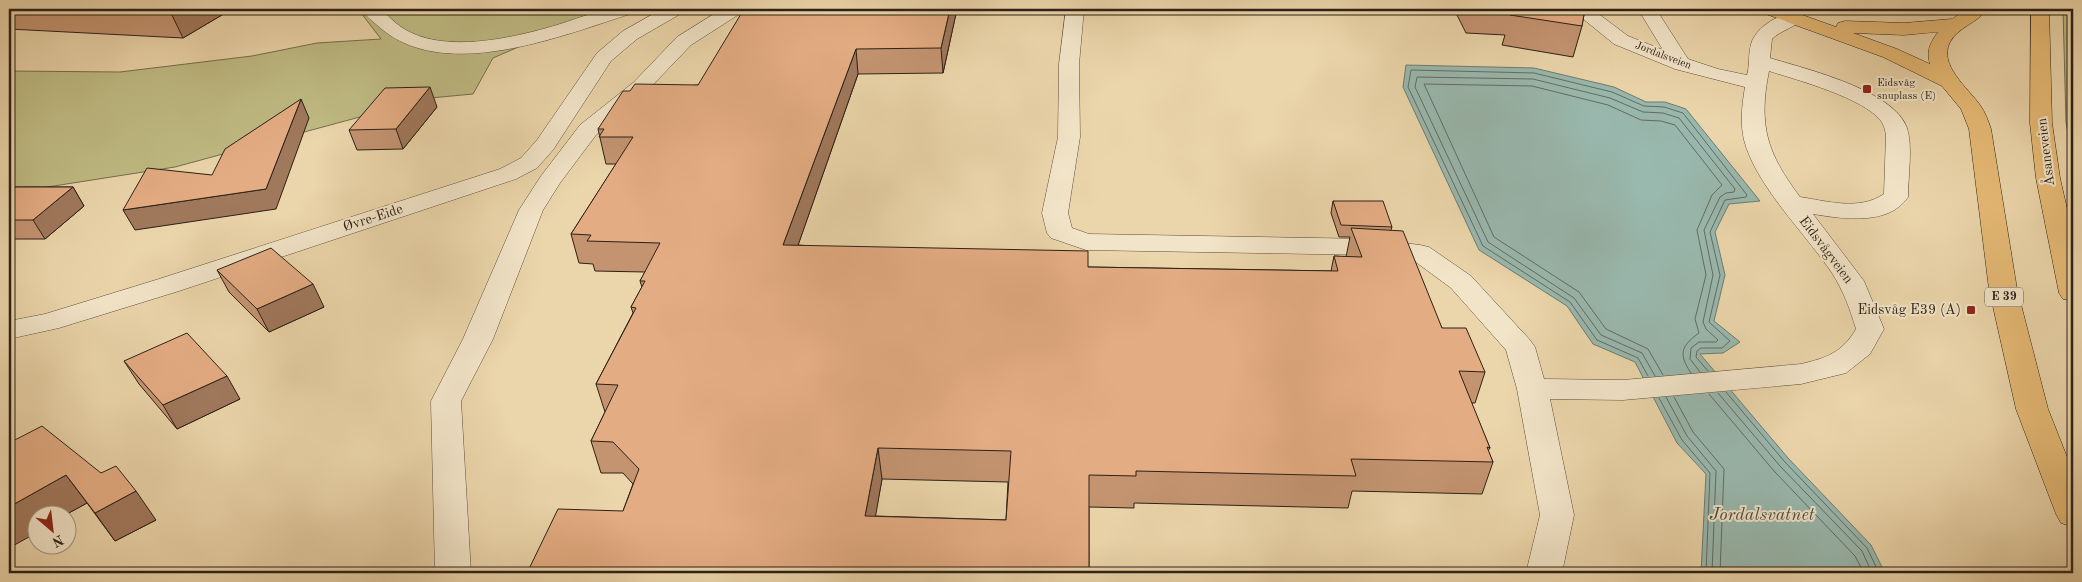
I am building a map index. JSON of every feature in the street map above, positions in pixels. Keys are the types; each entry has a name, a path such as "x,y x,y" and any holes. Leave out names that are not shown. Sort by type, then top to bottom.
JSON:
{"main road":[{"path":"1770,9 1794,18 1850,28 1904,29 1959,24"},
{"path":"1948,80 1940,68 1938,47 1947,33 1978,9"},
{"name":"Åsaneveien","path":"2040,9 2041,124 2048,178 2073,293"},
{"name":"E 39","path":"1794,18 1890,53 1948,80 1971,107 1980,129 2003,289 2032,410 2073,514"}],"street":[{"path":"370,9 378,18 400,35 428,45 451,47 509,42 549,33 626,9"},
{"name":"Øvre-Eide","path":"9,330 49,322 169,285 508,174 529,163 545,146 604,57 630,35 675,9"},
{"path":"453,573 446,401 478,339 532,210 549,181 588,130 641,86 684,41 734,9"},
{"path":"1075,9 1069,64 1069,137 1055,213 1060,233 1086,242 1372,247 1420,253 1461,282 1520,347 1532,389 1557,515 1544,573"},
{"name":"Jordalsveien","path":"1580,9 1622,40 1682,65 1713,74 1758,72 1854,93 1886,113 1896,126 1896,197 1886,206 1873,210 1849,211 1790,203"},
{"path":"1647,9 1682,65"},
{"name":"Eidsvågveien","path":"1532,389 1623,390 1801,374 1834,366 1860,347 1870,329 1861,298 1842,267 1790,203 1764,159 1755,138 1753,120 1761,42 1766,34 1794,18"}],"shaded area":[{"path":"358,9 628,9 551,33 493,58 473,94 430,98 175,167 9,193 9,71 120,72 252,56 317,43 381,39"},
{"path":"2063,9 2073,9 2073,161 2066,122"}],"water":[{"name":"Jordalsvatnet","path":"1406,65 1534,68 1614,87 1646,102 1665,102 1686,109 1760,201 1729,204 1715,232 1725,275 1714,321 1740,342 1723,353 1700,354 1788,458 1871,545 1885,573 1701,573 1706,474 1677,443 1635,362 1593,344 1567,306 1479,250 1403,87"}],"building":[{"path":"744,9 950,9 941,48 856,49 783,245 1088,251 1088,267 1338,271 1334,256 1362,257 1351,228 1403,231 1442,328 1466,328 1485,372 1459,371 1490,448 1487,447 1493,462 1351,459 1356,476 1136,471 1136,476 1089,475 1089,573 527,573 558,509 623,511 639,469 613,442 591,441 618,385 596,384 636,308 631,307 645,281 640,281 660,243 587,241 591,235 571,234 633,137 599,137 604,129 598,129 623,91 630,91 635,84 698,85","holes":["878,448 1011,451 1006,520 865,516"]},
{"path":"1512,9 1585,9 1582,26 1510,15"},
{"path":"430,87 396,129 349,130 385,88"},
{"path":"301,99 266,189 123,210 147,168 212,175 225,149"},
{"path":"9,187 73,187 33,220 9,220"},
{"path":"1333,201 1383,201 1392,227 1341,225"},
{"path":"271,248 313,284 257,309 217,270"},
{"path":"187,333 227,376 163,405 124,361"},
{"path":"42,426 101,473 116,466 136,491 95,513 66,475 9,507 9,443"}],"place":[{"name":"Eidsvåg snuplass (E)","path":"1867,89"},
{"name":"Eidsvåg E39 (A)","path":"1971,310"}]}
